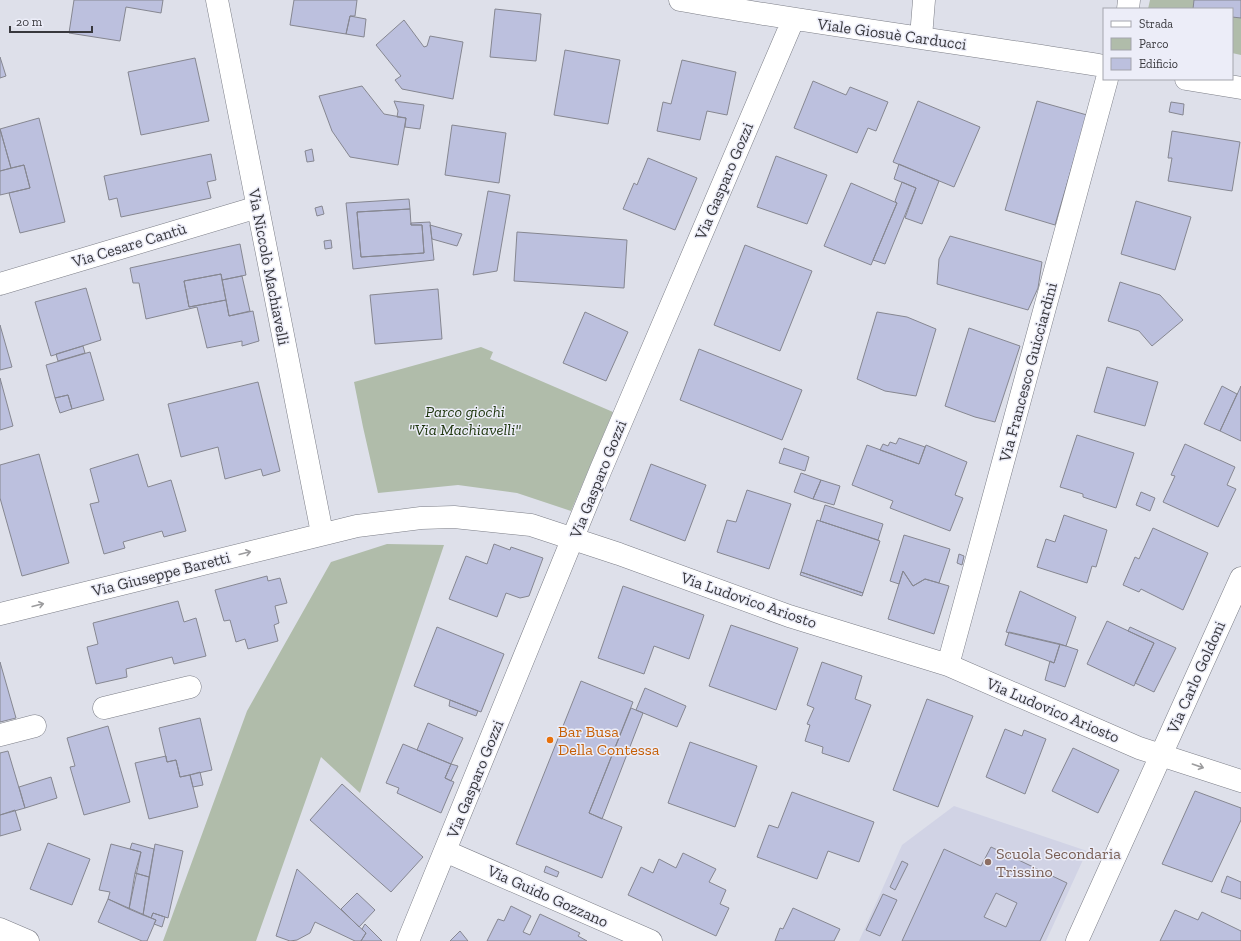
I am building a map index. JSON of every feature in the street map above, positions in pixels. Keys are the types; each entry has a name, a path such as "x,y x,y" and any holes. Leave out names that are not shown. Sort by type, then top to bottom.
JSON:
{"street":[{"name":"Via Niccolò Machiavelli","path":"217,0 322,533"},
{"name":"Viale Giosuè Carducci","path":"680,0 793,20 921,37 1103,66"},
{"path":"921,37 924,0"},
{"name":"Via Gasparo Gozzi","path":"408,941 601,469 793,20"},
{"name":"Via Francesco Guicciardini","path":"948,665 1107,80"},
{"path":"1192,80 1241,88"},
{"name":"Via Cesare Cantù","path":"0,284 258,207"},
{"name":"Via Ludovico Ariosto","path":"322,533 381,522 454,517 531,525 574,538 789,616 948,665 1140,748 1241,781"},
{"name":"Via Giuseppe Baretti","path":"0,614 322,533"},
{"name":"Via Carlo Goldoni","path":"1077,941 1241,578"},
{"path":"104,708 190,687"},
{"path":"0,735 35,726"},
{"name":"Via Guido Gozzano","path":"445,851 651,941"},
{"path":"0,929 28,941"}],"shaded area":[{"name":"Scuola Secondaria Trissino","path":"954,806 1087,851 1046,941 859,941 902,845"}],"green space":[{"path":"1150,0 1241,0 1241,55 1233,53 1233,8 1148,8"},
{"name":"Parco giochi \"Via Machiavelli\"","path":"481,347 493,352 490,359 613,412 571,511 517,493 458,485 378,493 354,382"},
{"path":"387,544 444,545 360,793 321,757 256,941 163,941 247,711 331,562"}],"building":[{"path":"74,0 163,0 161,13 126,7 120,41 69,33"},
{"path":"294,0 357,0 355,16 350,16 346,34 290,25"},
{"path":"1194,0 1241,0 1241,18 1233,17 1233,8 1193,8"},
{"path":"495,9 541,14 536,61 490,57"},
{"path":"350,16 366,19 364,37 346,34"},
{"path":"404,20 424,47 427,46 430,36 463,42 453,99 402,89 395,80 401,76 376,45"},
{"path":"565,50 620,60 608,124 554,115"},
{"path":"0,57 6,76 0,78"},
{"path":"195,58 209,121 141,135 128,72"},
{"path":"682,60 736,72 727,115 707,111 700,140 657,131 663,102 671,104"},
{"path":"813,81 846,95 850,87 888,102 876,131 868,128 857,153 794,128"},
{"path":"362,86 384,114 406,118 398,165 350,157 332,131 319,96"},
{"path":"394,101 424,105 420,129 405,127 406,118 397,117 398,111"},
{"path":"918,101 980,127 954,187 893,162"},
{"path":"1037,101 1087,115 1055,225 1005,210"},
{"path":"1171,102 1184,104 1183,115 1169,112"},
{"path":"39,118 65,222 20,233 9,193 30,188 24,165 11,168 0,129"},
{"path":"452,125 506,133 499,183 445,175"},
{"path":"0,129 11,168 0,171"},
{"path":"1172,131 1240,142 1232,191 1168,181 1172,158 1168,158"},
{"path":"312,149 314,161 307,162 305,151"},
{"path":"211,154 216,180 207,182 211,198 121,217 117,198 109,200 104,176"},
{"path":"776,156 827,175 807,224 757,207"},
{"path":"648,158 697,178 675,230 623,209 634,183 637,185"},
{"path":"899,164 939,181 922,224 905,218 916,188 894,179"},
{"path":"24,165 30,188 0,195 0,171"},
{"path":"902,182 916,188 885,264 873,260 897,203 895,201"},
{"path":"851,183 897,203 871,265 824,246"},
{"path":"488,191 510,195 497,271 473,275"},
{"path":"409,199 410,209 357,212 361,257 424,253 422,225 411,225 411,223 430,222 434,260 353,269 346,203"},
{"path":"1136,201 1191,217 1175,270 1121,254"},
{"path":"322,206 324,214 317,216 315,208"},
{"path":"410,209 411,225 422,225 424,253 361,257 357,212"},
{"path":"430,225 462,234 457,246 432,239"},
{"path":"517,232 627,240 624,288 514,281"},
{"path":"950,236 1042,262 1038,288 1028,310 937,284 939,259"},
{"path":"331,240 332,248 325,249 324,241"},
{"path":"240,244 246,275 222,280 221,274 184,281 189,307 226,300 229,316 253,311 259,341 242,346 242,341 207,348 197,307 146,319 139,283 133,283 130,268"},
{"path":"745,245 812,271 780,351 714,325"},
{"path":"221,274 226,300 189,307 184,281"},
{"path":"242,276 250,311 229,316 222,280"},
{"path":"1120,282 1160,295 1183,320 1152,346 1139,331 1108,321"},
{"path":"86,288 101,340 51,356 35,302"},
{"path":"438,289 442,339 375,344 370,295"},
{"path":"585,312 628,332 606,381 563,363"},
{"path":"877,312 907,317 936,329 916,396 885,391 857,379"},
{"path":"0,325 12,367 0,370"},
{"path":"969,328 1020,346 995,422 975,417 945,406"},
{"path":"83,346 85,353 58,361 56,354"},
{"path":"699,349 802,390 782,440 680,400"},
{"path":"90,352 104,400 72,409 68,395 55,398 46,365"},
{"path":"1107,367 1158,382 1145,426 1094,412"},
{"path":"0,378 13,426 0,430"},
{"path":"258,382 280,471 263,476 261,469 225,479 218,447 181,457 168,404"},
{"path":"1222,386 1237,394 1220,431 1204,424"},
{"path":"1241,386 1241,441 1220,431"},
{"path":"68,395 72,409 60,413 55,398"},
{"path":"1077,435 1134,453 1116,508 1083,497 1083,494 1060,487"},
{"path":"899,438 925,447 919,464 880,450 883,444 888,446 890,442 896,444"},
{"path":"1185,444 1235,467 1227,485 1236,489 1218,527 1163,502 1175,476 1171,475"},
{"path":"867,445 919,464 926,445 967,462 955,495 963,498 950,531 890,508 893,501 852,485"},
{"path":"784,448 809,457 805,471 779,463"},
{"path":"39,454 69,563 22,576 0,498 0,465"},
{"path":"138,454 148,487 171,480 186,531 164,537 162,531 123,542 125,548 104,554 90,504 99,502 90,469"},
{"path":"651,464 706,485 685,541 630,520"},
{"path":"801,473 821,480 813,499 794,492"},
{"path":"821,480 840,486 834,505 813,499"},
{"path":"747,490 791,504 769,569 717,552 727,520 736,522"},
{"path":"1141,492 1155,498 1150,511 1136,505"},
{"path":"825,505 883,524 878,540 820,521"},
{"path":"1064,515 1107,530 1096,567 1092,566 1087,583 1037,567 1046,539 1055,542"},
{"path":"817,520 880,541 863,593 801,572"},
{"path":"1153,528 1208,553 1183,610 1141,589 1139,592 1123,585 1135,557 1139,559"},
{"path":"904,535 950,549 939,583 925,579 913,586 903,571 899,584 890,581"},
{"path":"494,544 510,550 511,547 543,558 529,596 520,598 506,593 497,617 449,599 466,556 487,564"},
{"path":"959,554 964,556 962,565 957,563"},
{"path":"903,571 913,586 925,579 949,586 934,634 888,619"},
{"path":"801,572 863,593 862,596 800,575"},
{"path":"267,576 268,581 280,578 287,603 275,606 279,623 274,625 278,641 248,649 245,639 236,642 230,620 224,621 215,590"},
{"path":"623,586 704,615 689,659 654,646 644,674 598,658"},
{"path":"1020,591 1076,617 1066,646 1006,632"},
{"path":"178,601 184,622 196,618 206,656 174,664 172,657 126,669 127,677 96,684 87,647 98,644 93,623"},
{"path":"1107,621 1154,643 1134,686 1087,664"},
{"path":"731,625 798,648 776,710 709,686"},
{"path":"437,627 504,654 481,712 414,686"},
{"path":"1130,627 1176,648 1154,692 1135,683 1154,643 1128,631"},
{"path":"1009,632 1060,644 1054,663 1005,645"},
{"path":"1060,644 1078,650 1065,687 1045,680 1050,661 1054,663"},
{"path":"0,662 16,718 0,722"},
{"path":"822,662 862,676 855,699 871,705 849,762 822,753 823,747 805,741 810,725 807,724 814,708 807,705"},
{"path":"581,681 633,702 589,813 622,827 602,878 516,844"},
{"path":"645,688 686,706 677,727 636,710"},
{"path":"927,699 973,716 938,807 893,790"},
{"path":"450,700 478,711 476,716 449,706"},
{"path":"631,708 643,713 602,819 589,813"},
{"path":"200,718 212,770 180,777 176,760 167,762 159,728"},
{"path":"428,723 463,738 451,764 417,750"},
{"path":"108,726 130,802 84,815 70,767 75,766 67,738"},
{"path":"1005,729 1022,736 1024,730 1046,739 1025,794 986,777"},
{"path":"690,742 757,766 735,827 668,803"},
{"path":"403,744 451,764 445,778 454,782 441,813 397,793 399,788 386,783"},
{"path":"1073,748 1119,770 1098,813 1052,791"},
{"path":"8,751 25,808 0,815 0,753"},
{"path":"166,756 167,762 176,760 180,777 190,775 198,807 149,819 135,763"},
{"path":"451,764 458,766 451,781 445,778"},
{"path":"200,772 203,785 193,787 190,775"},
{"path":"51,777 57,798 25,808 19,787"},
{"path":"342,784 423,857 391,892 310,820"},
{"path":"1195,791 1241,808 1241,820 1212,882 1162,864"},
{"path":"792,792 874,822 859,862 828,851 817,879 757,857 769,825 778,828"},
{"path":"15,810 21,830 0,836 0,815"},
{"path":"48,843 90,859 72,905 30,889"},
{"path":"132,843 154,849 149,877 135,873 141,852 130,849"},
{"path":"111,844 141,852 129,909 108,899 110,892 99,890"},
{"path":"155,844 183,851 168,918 153,913 151,918 143,915"},
{"path":"991,847 1067,883 1040,941 902,941 944,849 981,866","holes":["996,893 1017,903 1006,927 984,917"]},
{"path":"683,853 716,869 709,882 726,890 720,904 729,908 716,936 628,895 641,867 653,873 659,859 676,868"},
{"path":"902,861 908,864 895,890 890,887"},
{"path":"546,866 559,872 557,877 544,872"},
{"path":"297,869 366,933 361,941 355,941 315,922 310,933 297,940 290,941 276,936"},
{"path":"135,873 149,877 143,915 129,909"},
{"path":"1227,876 1241,882 1241,899 1221,892"},
{"path":"357,893 375,910 359,927 341,909"},
{"path":"883,894 897,900 880,936 866,930"},
{"path":"108,899 156,920 147,941 142,941 98,922"},
{"path":"511,906 531,916 523,932 530,935 540,914 580,933 578,936 587,941 487,941 498,919 504,921"},
{"path":"793,908 840,929 834,941 775,941 780,928 783,929"},
{"path":"1175,910 1198,920 1202,912 1241,931 1241,941 1160,941"},
{"path":"153,913 165,917 162,927 154,924 156,920 151,918"},
{"path":"365,924 382,941 361,941 366,933 362,929"},
{"path":"460,931 468,941 450,941"}],"place":[{"name":"Bar Busa Della Contessa","path":"550,740"},
{"name":"Scuola Secondaria Trissino","path":"988,862"}]}
